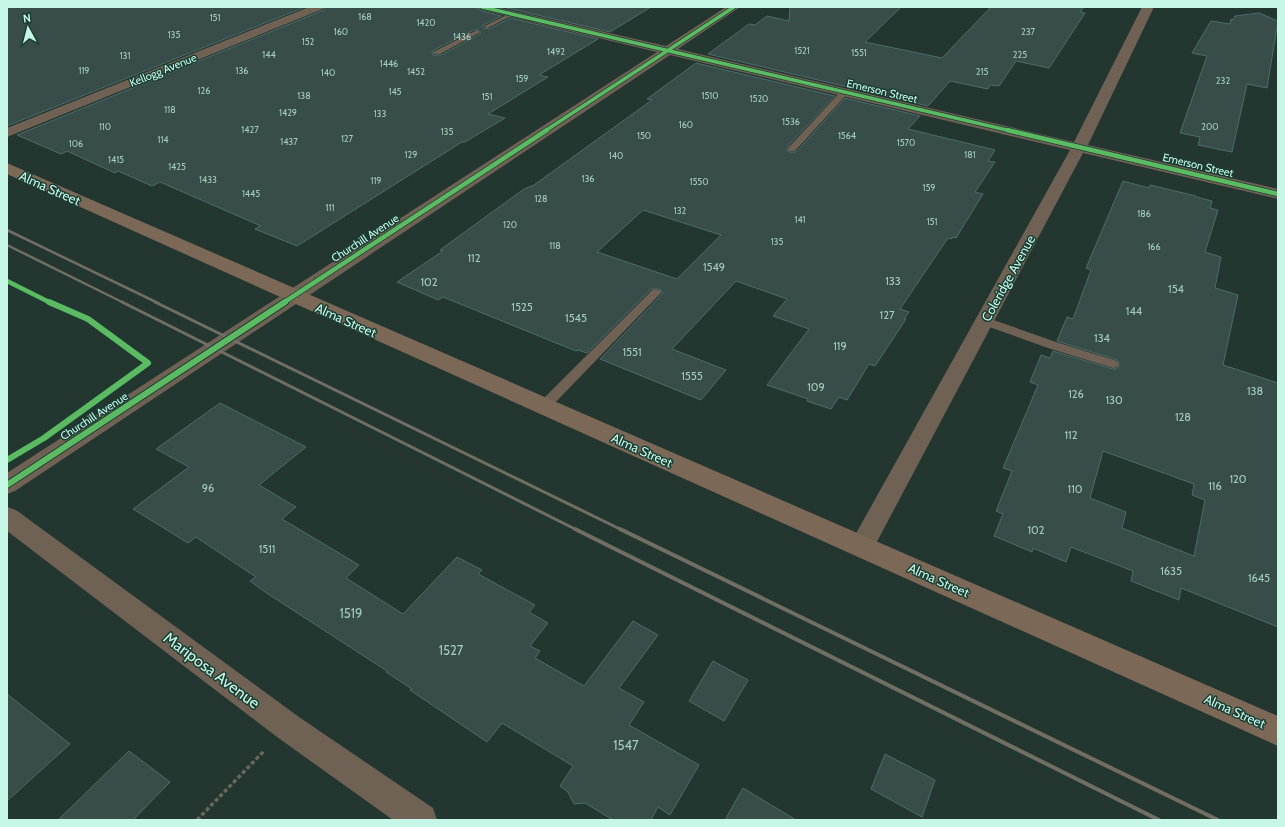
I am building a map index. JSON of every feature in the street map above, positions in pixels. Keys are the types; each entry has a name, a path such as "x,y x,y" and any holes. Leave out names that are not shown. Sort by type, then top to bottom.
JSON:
{"main road":[{"name":"Alma Street","path":"7,168 294,297 1278,730"}],"street":[{"name":"Kellogg Avenue","path":"7,133 319,7"},
{"name":"Emerson Street","path":"482,7 1278,194"},
{"name":"Churchill Avenue","path":"7,485 734,7"},
{"name":"Coleridge Avenue","path":"862,546 1079,148 1148,7"},
{"name":"Mariposa Avenue","path":"7,517 288,727 420,820"}],"lane":[{"path":"486,28 512,14"},
{"path":"437,52 477,32"},
{"path":"792,149 845,92"},
{"path":"544,406 656,292"},
{"path":"985,321 1052,346 1113,364"}],"path":[{"path":"197,820 288,727"}],"building":[{"path":"7,7 305,7 7,126"},
{"path":"326,7 475,7 482,11 501,16 482,26 483,28 489,29 510,18 598,39 539,75 548,77 488,114 505,118 465,142 462,142 297,246 255,229 261,226 160,182 152,186 118,171 115,173 67,151 61,154 17,135 324,10","holes":["476,29 480,31 480,34 441,55 433,55 432,51"]},
{"path":"503,7 651,7 610,32"},
{"path":"790,7 901,7 865,42 942,58 991,7 1084,7 1080,12 1085,13 1049,68 1016,61 999,86 990,85 988,89 950,81 928,106 708,54 749,24 755,25 767,16 789,21"},
{"path":"1259,13 1278,21 1267,88 1247,84 1232,152 1198,145 1200,137 1180,133 1207,56 1192,53 1211,21 1230,24 1231,19 1233,20 1235,16"},
{"path":"696,63 835,96 788,146 787,150 789,152 796,152 845,98 920,116 908,129 995,150 988,161 995,162 975,192 983,194 956,238 948,238 900,309 909,312 904,319 906,319 875,366 869,364 847,400 839,397 831,409 807,401 808,399 767,385 809,329 773,316 787,299 736,281 672,349 726,370 701,400 600,359 663,293 660,289 651,289 587,353 578,350 576,351 443,297 438,300 397,282 443,251 440,250 524,189 534,185 652,100 647,99","holes":["643,210 721,235 677,279 597,252"]},
{"path":"1123,181 1149,188 1150,185 1196,196 1212,201 1210,208 1218,210 1205,252 1221,257 1215,288 1238,295 1223,365 1278,383 1278,627 1181,588 1179,600 1131,581 1133,571 1071,547 1066,562 1033,548 1032,552 994,536 1003,514 996,511 1012,471 1003,468 1038,385 1030,382 1041,355 1050,358 1053,351 1113,369 1120,365 1117,360 1057,341 1067,317 1073,319 1091,270 1086,268","holes":["1103,451 1194,484 1192,495 1205,500 1194,556 1122,528 1126,512 1090,498"]},
{"path":"220,403 306,447 259,485 296,507 282,519 359,565 346,578 403,614 457,557 482,570 478,574 535,605 529,612 548,623 530,646 540,651 535,658 584,686 633,621 658,635 619,688 644,702 629,725 699,765 670,815 658,807 651,820 613,820 585,803 574,804 568,792 560,786 573,766 502,723 487,742 410,690 412,689 386,672 387,671 265,592 250,581 256,577 196,537 188,543 133,509 189,467 156,449"},
{"path":"713,661 748,680 724,721 689,701"},
{"path":"7,694 70,744 7,801"},
{"path":"129,751 170,782 133,820 58,820"},
{"path":"885,754 935,780 922,817 871,789"},
{"path":"743,788 796,820 725,820"}],"railway":[{"path":"7,230 158,303"},
{"path":"7,245 124,303"},
{"path":"155,302 622,530"},
{"path":"124,303 576,529"},
{"path":"576,529 1159,820"},
{"path":"620,529 1218,820"}],"cycle path":[{"path":"482,7 1278,194"},
{"path":"7,485 734,7"},
{"path":"7,281 62,309 88,319 148,363 44,438 7,460"}]}
